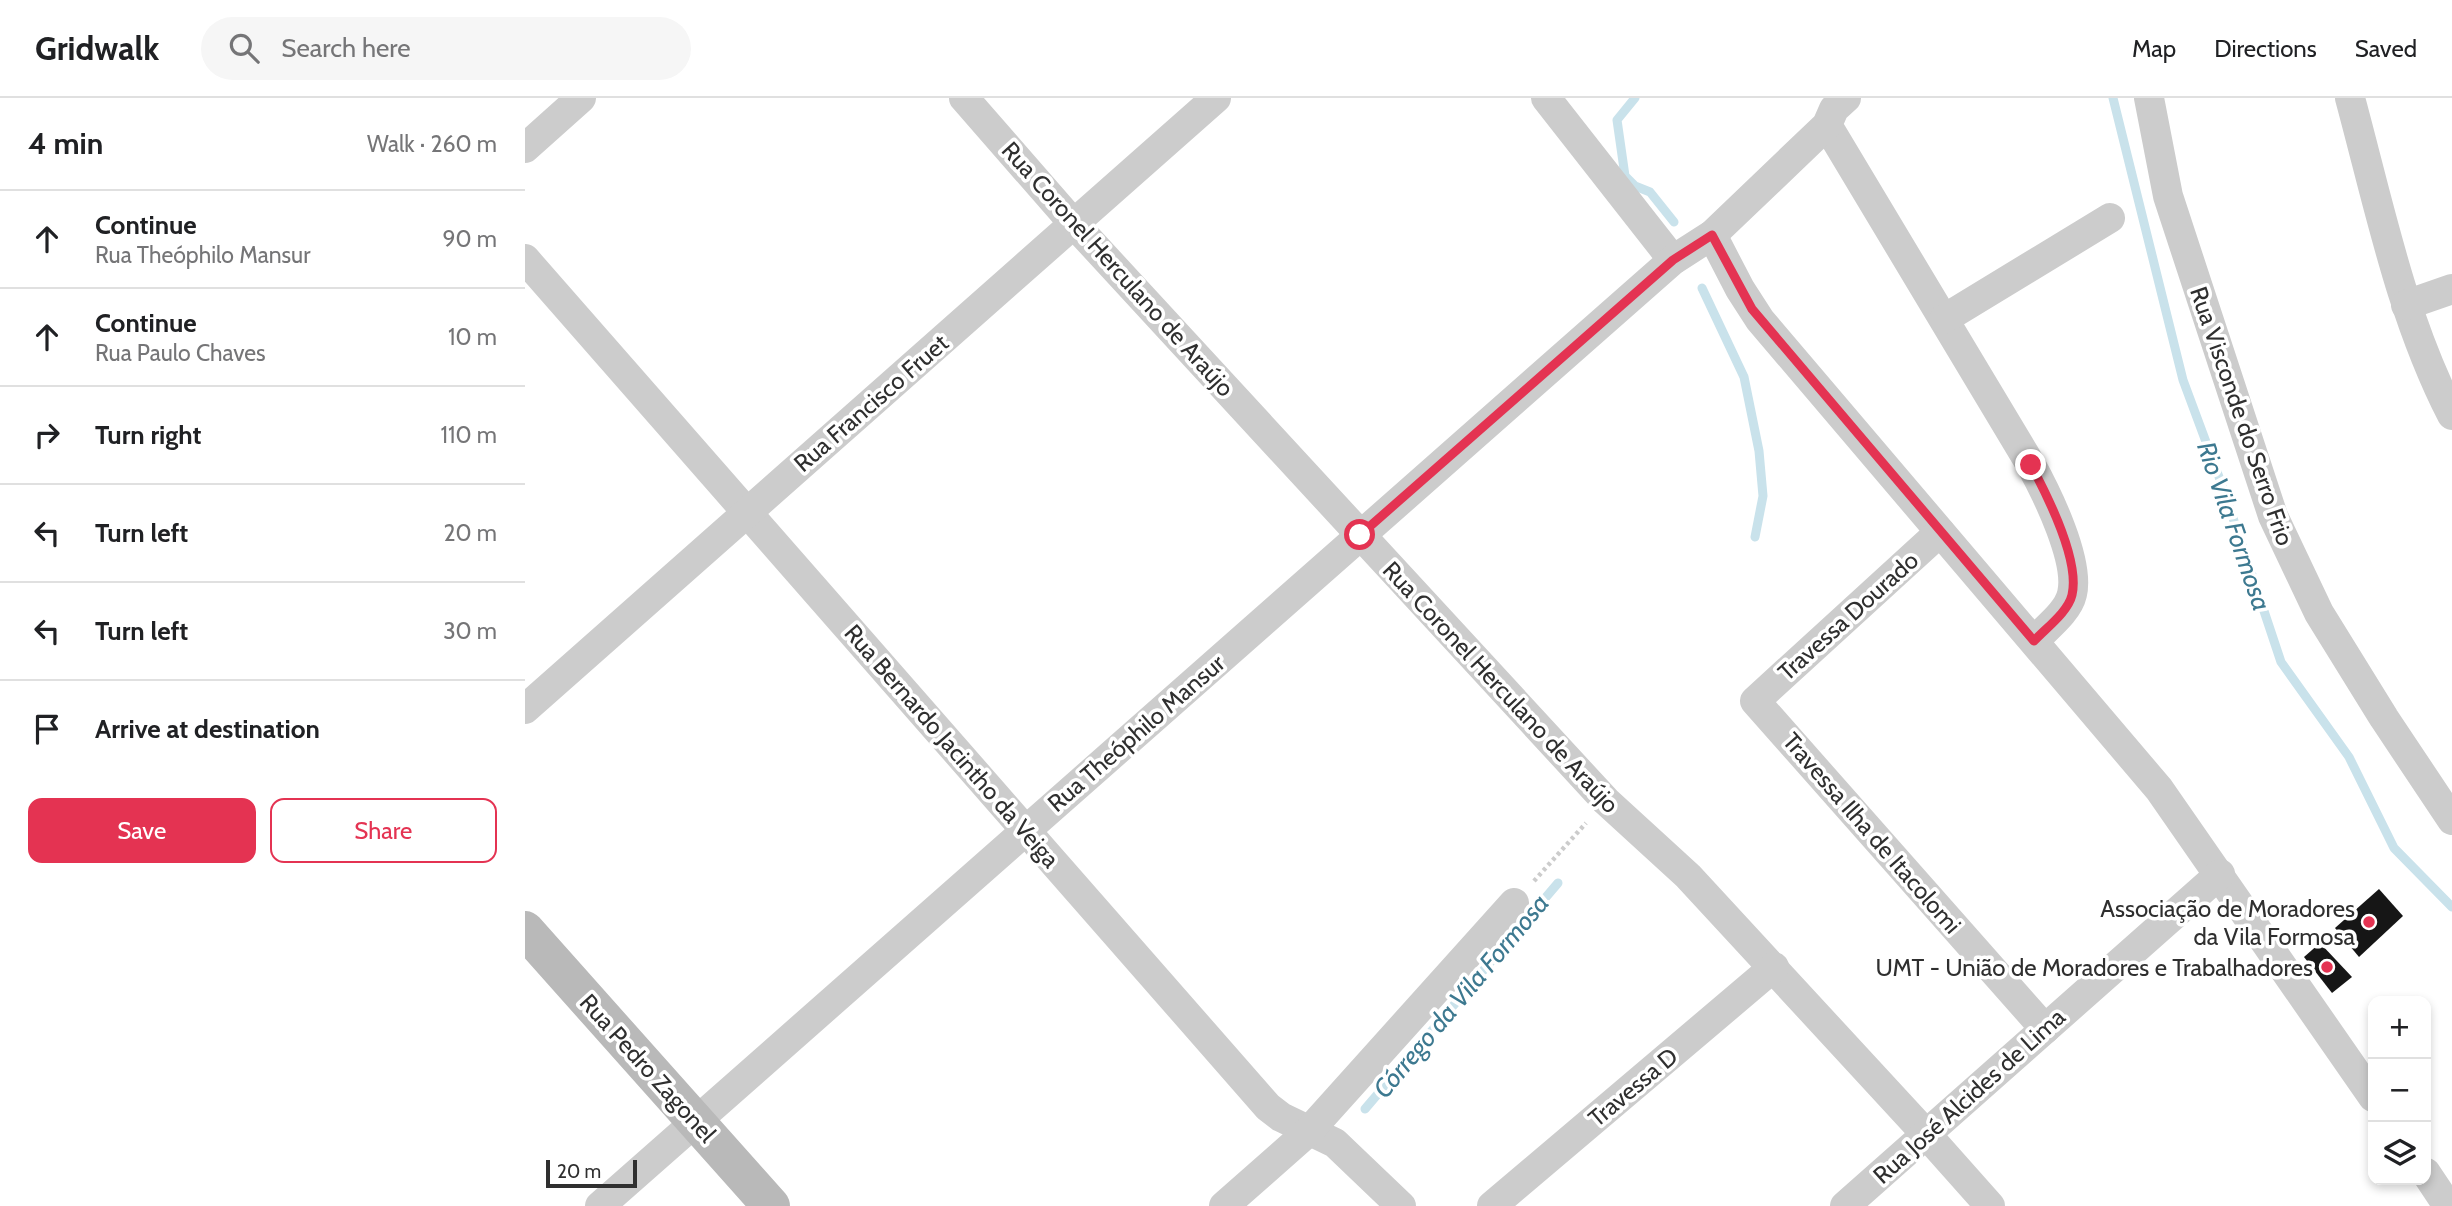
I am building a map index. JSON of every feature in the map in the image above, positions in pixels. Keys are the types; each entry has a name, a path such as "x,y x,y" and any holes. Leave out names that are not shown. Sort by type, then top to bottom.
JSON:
{"street":[{"path":"525,148 581,98"},
{"name":"Rua Coronel Herculano de Araújo","path":"964,98 1074,224 1606,801 1688,876 1990,1206"},
{"name":"Rua Francisco Fruet","path":"525,709 1216,98"},
{"path":"1546,98 1752,309 2159,789 2368,1090"},
{"name":"Rua Theóphilo Mansur","path":"600,1206 1360,535 1692,248 1827,125 1834,109 1846,98"},
{"name":"Rua Visconde do Serro Frio","path":"2149,98 2168,196 2273,516 2319,613 2452,820"},
{"path":"2350,98 2406,305 2422,351 2452,415"},
{"path":"1827,125 2036,474 2058,521 2073,580 2072,596 2066,608 2034,641"},
{"path":"1944,319 2110,218"},
{"name":"Rua Bernardo Jacintho da Veiga","path":"525,259 1268,1107 1281,1117 1335,1143 1401,1206"},
{"path":"2406,305 2452,289"},
{"name":"Travessa Dourado","path":"1755,701 1940,532"},
{"name":"Travessa Ilha de Itacolomi","path":"1755,701 2045,1029"},
{"name":"Rua José Alcides de Lima","path":"1845,1206 2220,874"},
{"path":"1224,1206 1309,1131 1514,904"},
{"name":"Rua Pedro Zagonel","path":"525,930 771,1206"},
{"name":"Travessa D","path":"1492,1206 1774,967"},
{"path":"2431,1180 2448,1206"}],"path":[{"path":"1514,904 1606,801"}],"building":[{"name":"Associação de Moradores da Vila Formosa","path":"2379,889 2403,916 2359,957 2335,928"},
{"name":"UMT - União de Moradores e Trabalhadores","path":"2320,943 2352,977 2332,993 2304,957"}],"waterway":[{"name":"Córrego da Vila Formosa","path":"1635,98 1617,120 1625,176 1635,186 1650,192 1674,222"},
{"name":"Rio Vila Formosa","path":"2113,98 2183,380 2222,485 2281,662 2349,757 2394,848 2452,907"},
{"name":"Córrego da Vila Formosa","path":"1702,288 1744,377 1759,451 1763,496 1755,537"},
{"name":"Córrego da Vila Formosa","path":"1365,1109 1558,883"}],"place":[{"name":"Associação de Moradores da Vila Formosa","path":"2369,922"},
{"name":"UMT - União de Moradores e Trabalhadores","path":"2327,967"}],"route":[{"path":"1360,535 1673,260 1712,235 1752,309 2034,641 2066,608 2072,596 2073,580 2058,521 2031,465"}]}
